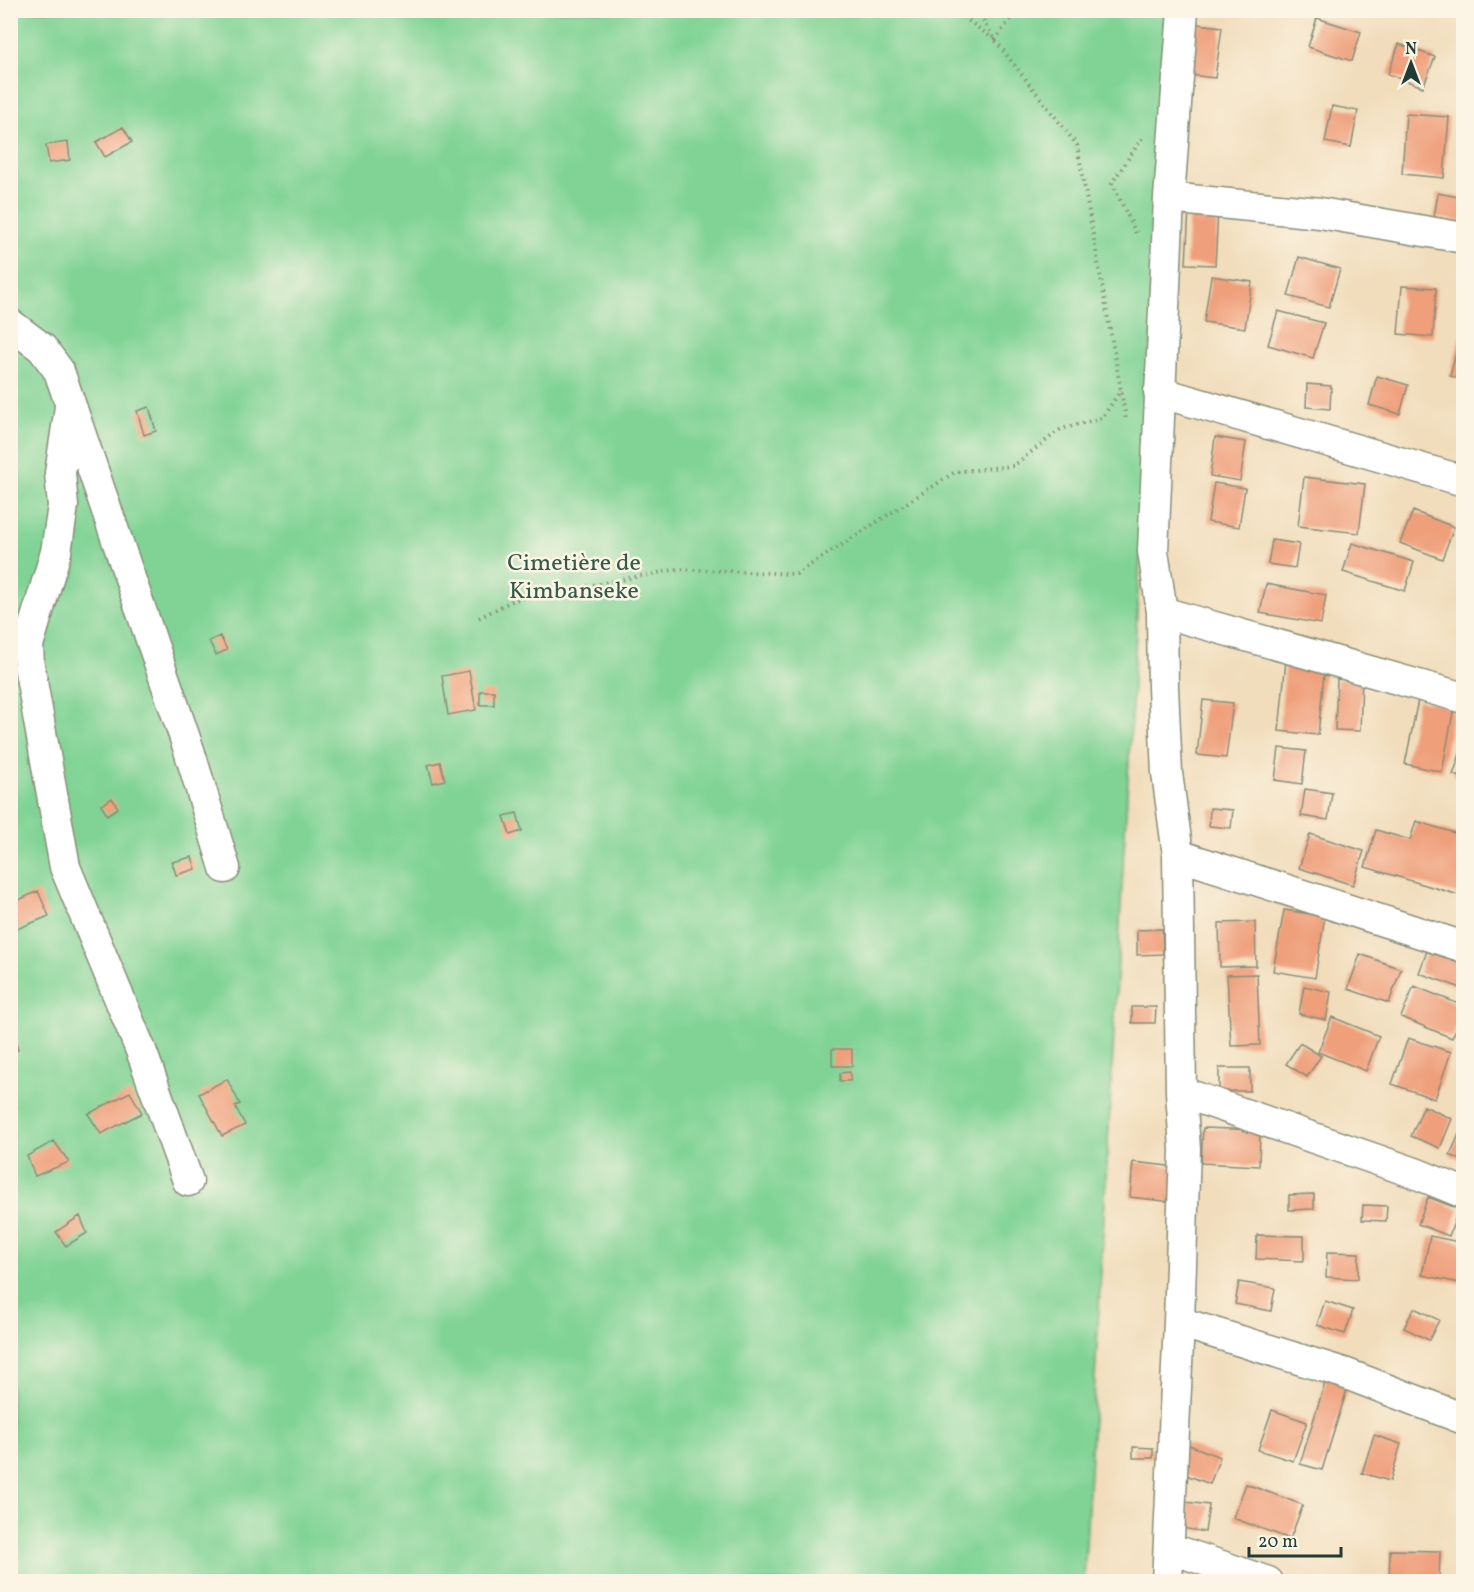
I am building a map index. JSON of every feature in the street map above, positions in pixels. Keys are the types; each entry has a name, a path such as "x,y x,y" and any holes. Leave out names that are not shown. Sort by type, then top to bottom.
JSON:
{"street":[{"path":"1167,1581 1185,1149 1181,1092 1178,855 1167,773 1162,688 1161,612 1153,551 1169,198 1183,10"},
{"path":"1169,198 1320,213 1464,238"},
{"path":"10,324 42,348 58,371 189,750 225,868"},
{"path":"1159,392 1464,482"},
{"path":"70,407 60,473 63,506 56,552 28,645 29,665 65,867 142,1053 188,1181"},
{"path":"1161,612 1464,698"},
{"path":"1178,855 1464,946"},
{"path":"1181,1092 1415,1173 1464,1193"},
{"path":"1179,1322 1344,1373 1464,1419"},
{"path":"1169,1548 1268,1581"}],"path":[{"path":"954,10 995,40"},
{"path":"977,10 995,40 1077,145 1128,424"},
{"path":"995,40 1017,10"},
{"path":"479,618 514,600 678,569 796,574 956,472 1013,466 1061,429 1102,417 1121,390"}],"green space":[{"name":"Cimetière de Kimbanseke","path":"11,11 1170,11 1084,1581 11,1582"}],"building":[{"path":"1317,18 1361,32 1352,61 1308,47"},
{"path":"1189,23 1222,27 1215,78 1182,74"},
{"path":"1399,44 1435,57 1423,87 1388,74"},
{"path":"1332,106 1358,111 1351,147 1325,142"},
{"path":"1406,114 1449,117 1444,178 1402,174"},
{"path":"123,127 132,142 105,157 96,142"},
{"path":"68,142 70,160 49,163 46,145"},
{"path":"1438,193 1464,198 1463,222 1434,217"},
{"path":"1189,209 1218,211 1215,265 1186,264"},
{"path":"1299,257 1340,269 1329,307 1288,296"},
{"path":"1211,276 1252,282 1245,328 1204,322"},
{"path":"1402,286 1436,288 1433,337 1398,334"},
{"path":"1278,311 1324,323 1313,358 1268,345"},
{"path":"1461,334 1464,335 1464,380 1450,376"},
{"path":"1377,376 1408,385 1400,414 1369,405"},
{"path":"1307,384 1331,386 1330,409 1306,407"},
{"path":"149,407 156,431 144,435 137,411"},
{"path":"1215,437 1246,442 1240,481 1210,476"},
{"path":"1304,477 1365,484 1359,533 1298,526"},
{"path":"1214,483 1245,488 1239,527 1208,522"},
{"path":"1413,511 1454,527 1442,559 1400,543"},
{"path":"1272,540 1299,544 1295,568 1268,564"},
{"path":"1352,543 1414,562 1405,591 1343,572"},
{"path":"1266,584 1326,595 1321,624 1260,613"},
{"path":"220,636 227,650 216,655 209,641"},
{"path":"1286,660 1325,664 1318,735 1279,731"},
{"path":"469,671 476,710 448,715 442,676"},
{"path":"1337,679 1362,680 1360,731 1335,730"},
{"path":"480,691 494,691 494,705 480,705"},
{"path":"1203,700 1233,703 1226,758 1197,755"},
{"path":"1418,700 1454,707 1442,772 1405,764"},
{"path":"1464,745 1464,778 1453,775"},
{"path":"1279,748 1306,751 1302,784 1275,780"},
{"path":"440,762 445,780 433,783 428,765"},
{"path":"1305,789 1332,793 1328,820 1301,816"},
{"path":"112,798 118,808 107,815 101,805"},
{"path":"1210,808 1233,810 1231,828 1209,826"},
{"path":"517,813 522,831 510,835 504,816"},
{"path":"1416,821 1464,836 1464,881 1459,895 1365,867 1376,830 1410,840"},
{"path":"1310,834 1364,851 1353,885 1299,868"},
{"path":"192,857 196,869 176,875 172,862"},
{"path":"38,891 49,916 12,931 10,904"},
{"path":"1284,910 1325,916 1315,978 1273,971"},
{"path":"1255,922 1256,966 1220,967 1219,923"},
{"path":"1162,929 1163,954 1137,955 1137,930"},
{"path":"1431,940 1464,952 1464,989 1419,973"},
{"path":"1360,954 1401,969 1389,1003 1348,989"},
{"path":"1257,974 1260,1045 1231,1046 1227,975"},
{"path":"1304,986 1331,992 1326,1020 1299,1014"},
{"path":"1414,986 1464,1006 1452,1038 1401,1017"},
{"path":"1132,1007 1156,1007 1155,1023 1132,1023"},
{"path":"1332,1017 1379,1036 1366,1071 1318,1052"},
{"path":"14,1035 18,1050 10,1053 10,1036"},
{"path":"1408,1038 1451,1052 1435,1099 1392,1084"},
{"path":"1300,1043 1321,1056 1307,1077 1286,1064"},
{"path":"832,1049 852,1049 852,1066 832,1066"},
{"path":"1219,1068 1250,1068 1250,1091 1219,1091"},
{"path":"850,1072 850,1081 840,1081 840,1073"},
{"path":"227,1079 240,1104 235,1106 245,1125 222,1136 199,1094"},
{"path":"130,1092 142,1113 101,1134 88,1114"},
{"path":"1424,1106 1452,1119 1440,1148 1411,1136"},
{"path":"1464,1123 1464,1161 1450,1155"},
{"path":"1203,1128 1260,1130 1259,1166 1201,1163"},
{"path":"54,1141 69,1162 35,1176 27,1156"},
{"path":"1133,1162 1177,1167 1173,1202 1130,1197"},
{"path":"1314,1194 1314,1209 1289,1210 1289,1195"},
{"path":"1428,1197 1459,1209 1449,1236 1418,1224"},
{"path":"1363,1205 1387,1206 1386,1221 1362,1220"},
{"path":"80,1216 87,1233 66,1246 56,1232"},
{"path":"1257,1235 1304,1236 1304,1261 1256,1259"},
{"path":"1430,1236 1464,1243 1464,1284 1422,1275"},
{"path":"1327,1252 1359,1253 1358,1279 1326,1277"},
{"path":"1239,1282 1275,1288 1271,1311 1235,1304"},
{"path":"1325,1301 1353,1310 1345,1334 1317,1325"},
{"path":"1414,1308 1439,1320 1429,1340 1404,1328"},
{"path":"1328,1373 1350,1380 1322,1470 1300,1464"},
{"path":"1272,1410 1307,1422 1293,1461 1258,1450"},
{"path":"1374,1435 1401,1444 1390,1481 1362,1473"},
{"path":"1184,1443 1220,1457 1210,1484 1173,1470"},
{"path":"1133,1447 1153,1448 1153,1458 1133,1458"},
{"path":"1246,1484 1303,1505 1290,1539 1233,1518"},
{"path":"1186,1502 1209,1505 1205,1532 1181,1528"},
{"path":"1390,1550 1440,1551 1439,1582 1389,1582"}]}
